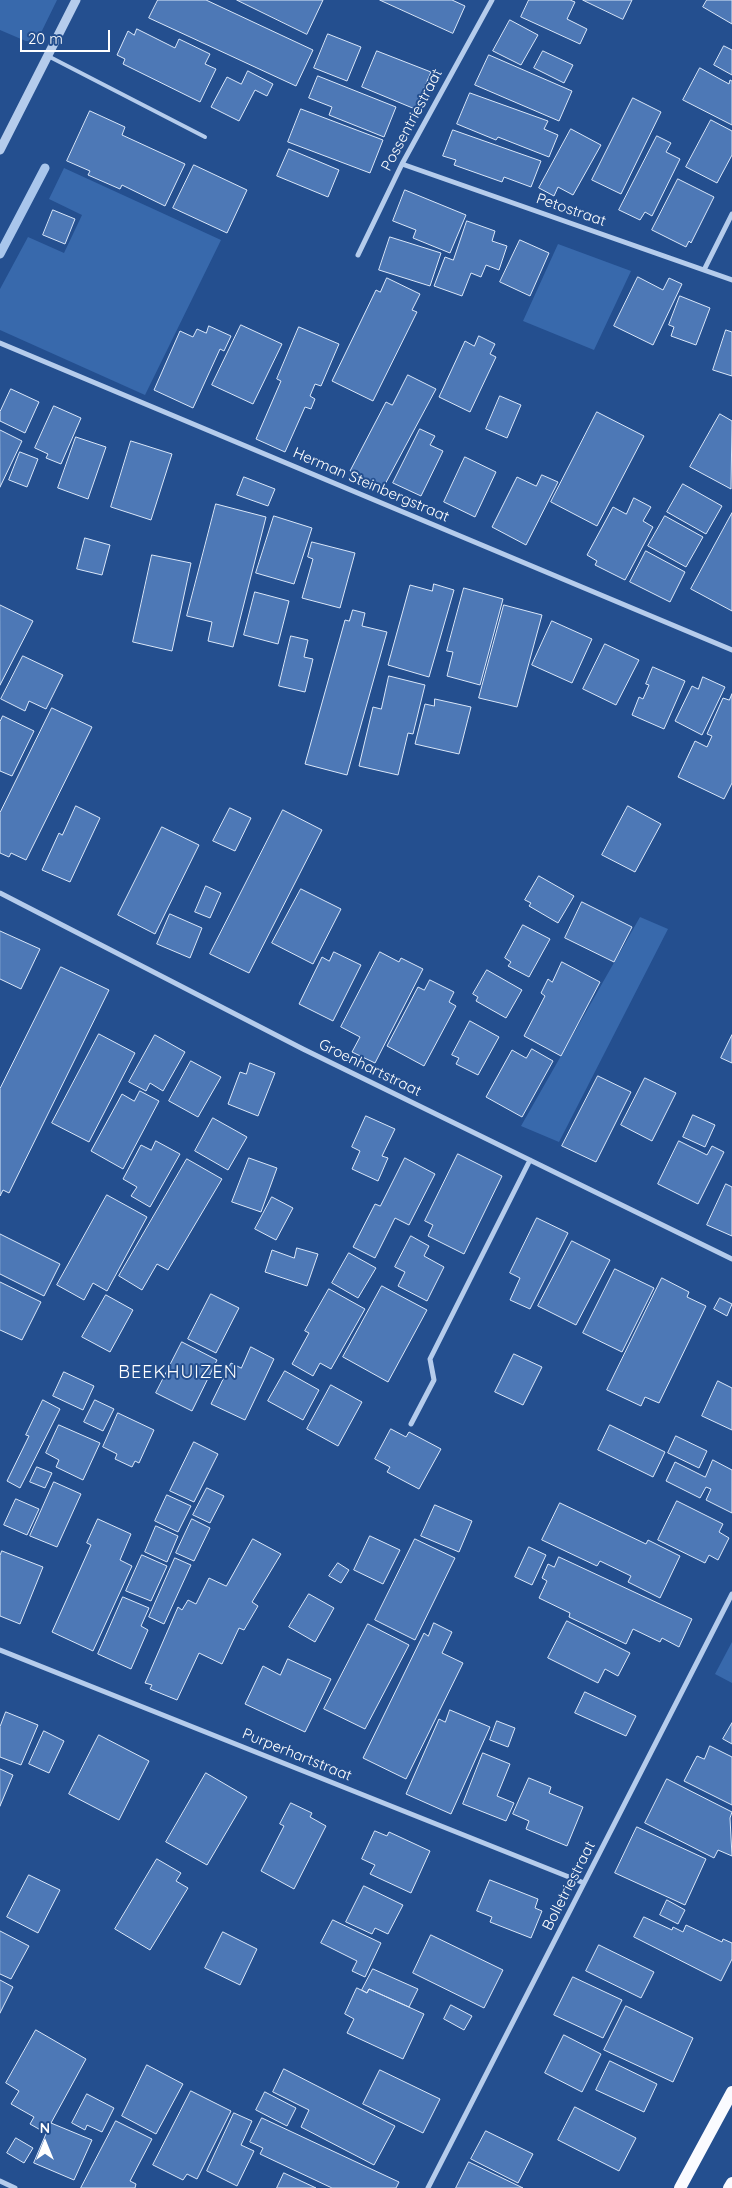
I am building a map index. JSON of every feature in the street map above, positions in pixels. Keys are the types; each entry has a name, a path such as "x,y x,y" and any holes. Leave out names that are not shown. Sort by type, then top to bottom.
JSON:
{"main road":[{"path":"680,2188 732,2092"},
{"path":"729,2188 732,2182"}],"street":[{"path":"0,150 76,0"},
{"name":"Possentriestraat","path":"358,254 402,164 492,0"},
{"name":"Petostraat","path":"402,164 732,280"},
{"path":"704,270 732,214"},
{"name":"Herman Steinbergstraat","path":"0,343 732,650"},
{"name":"Groenhartstraat","path":"0,892 303,1049 732,1259"},
{"path":"411,1424 434,1380 430,1359 530,1160"},
{"name":"Bolletriestraat","path":"428,2188 732,1594"},
{"name":"Purperhartstraat","path":"0,1650 584,1883"},
{"path":"0,2180 15,2188"}],"lane":[{"path":"48,56 205,137"}],"shaded area":[{"path":"0,0 57,0 35,45 0,30"},
{"path":"64,168 221,240 145,395 0,330 0,289 28,237 64,253 82,215 49,199"},
{"path":"558,244 631,271 594,350 523,321"},
{"path":"640,917 668,929 559,1142 521,1126"},
{"path":"732,1642 732,1683 715,1674"}],"building":[{"path":"158,0 206,0 313,50 296,86 149,18"},
{"path":"237,0 323,0 307,34"},
{"path":"380,0 452,0 465,6 453,33"},
{"path":"529,0 570,0 575,2 567,19 587,29 580,44 521,17"},
{"path":"583,0 632,0 623,19"},
{"path":"707,0 732,0 732,24 703,7"},
{"path":"510,20 538,35 521,65 493,51"},
{"path":"137,29 175,48 179,39 210,54 205,64 216,69 200,102 123,64 125,59 117,55 128,31 134,35"},
{"path":"328,34 361,47 347,81 314,68"},
{"path":"724,46 732,50 732,75 714,65"},
{"path":"377,51 431,72 415,109 362,87"},
{"path":"543,51 573,65 564,83 534,68"},
{"path":"489,55 572,91 559,121 475,85"},
{"path":"700,68 729,84 730,80 732,81 732,125 683,100"},
{"path":"248,71 273,84 267,96 255,90 239,121 211,107 227,77 241,84"},
{"path":"318,76 396,107 384,137 329,115 332,107 309,98"},
{"path":"470,93 548,121 544,129 558,135 549,157 498,137 496,140 457,124"},
{"path":"633,98 661,112 621,194 592,180"},
{"path":"301,109 383,140 370,173 288,142"},
{"path":"90,111 125,127 122,135 185,164 165,206 122,185 120,189 88,175 90,171 67,161"},
{"path":"711,120 732,131 732,155 717,183 686,167"},
{"path":"571,129 601,145 573,195 558,187 554,196 539,188"},
{"path":"453,130 541,161 531,187 504,177 502,182 454,165 456,160 443,156"},
{"path":"657,136 671,143 666,152 680,159 652,216 645,212 640,220 619,210"},
{"path":"289,149 339,170 328,197 277,176"},
{"path":"194,165 247,190 227,233 173,208"},
{"path":"678,179 714,197 691,243 689,241 686,247 652,230"},
{"path":"405,190 466,215 450,253 413,238 416,230 393,221"},
{"path":"53,210 75,219 65,244 43,235"},
{"path":"467,221 495,231 492,241 507,246 499,270 486,265 481,277 471,273 462,296 434,286 445,257 453,260"},
{"path":"390,237 441,253 430,286 379,270"},
{"path":"520,240 549,253 530,296 500,282"},
{"path":"638,277 663,290 669,278 682,284 653,345 614,326"},
{"path":"387,278 420,294 412,310 417,312 373,401 332,381 376,290 380,292"},
{"path":"680,296 710,308 696,345 671,336 674,327 669,325"},
{"path":"241,325 282,344 253,404 212,385"},
{"path":"209,326 231,336 224,351 220,349 193,408 154,390 180,331 193,337 197,329 206,333"},
{"path":"299,327 339,344 321,386 315,384 310,396 315,399 311,409 305,407 285,452 256,439 281,381 277,379"},
{"path":"726,330 732,332 732,376 713,370"},
{"path":"479,336 495,344 490,354 496,357 470,412 439,397 465,341 474,346"},
{"path":"408,375 436,389 383,488 350,471 386,402 392,405"},
{"path":"11,389 39,402 25,433 0,421 0,412"},
{"path":"500,396 521,405 507,438 486,429"},
{"path":"54,406 81,418 61,464 46,458 48,454 35,448"},
{"path":"597,412 644,436 597,526 551,502"},
{"path":"720,414 732,421 731,489 690,467"},
{"path":"420,429 435,436 430,445 443,451 421,496 393,483"},
{"path":"0,430 22,441 0,487"},
{"path":"76,437 106,447 88,499 58,488"},
{"path":"131,441 172,454 151,520 111,507"},
{"path":"20,452 38,459 27,487 9,480"},
{"path":"465,457 496,472 475,517 444,502"},
{"path":"542,475 558,482 526,545 492,527 517,477 536,486"},
{"path":"244,477 275,489 268,506 237,495"},
{"path":"683,484 722,506 706,534 667,512"},
{"path":"634,498 651,507 643,521 653,527 625,580 595,565 597,561 587,555 613,507 626,514"},
{"path":"216,504 266,517 233,647 208,641 212,622 187,616"},
{"path":"732,513 732,611 691,589"},
{"path":"274,516 312,528 294,584 256,573"},
{"path":"665,516 703,537 686,567 648,546"},
{"path":"85,538 110,545 102,575 77,569"},
{"path":"312,542 355,553 340,608 302,598 313,559 308,557"},
{"path":"646,551 685,572 670,602 630,582"},
{"path":"152,555 191,563 172,651 133,642"},
{"path":"434,584 454,590 429,677 388,665 410,585 432,591"},
{"path":"464,588 503,599 480,685 447,676 453,652 447,651"},
{"path":"255,592 289,601 278,644 244,635"},
{"path":"0,605 33,621 0,685"},
{"path":"504,605 542,615 517,707 479,698"},
{"path":"353,610 365,613 362,626 387,632 347,775 305,764 345,620 349,621"},
{"path":"552,621 592,639 572,683 532,665"},
{"path":"291,636 308,640 304,657 313,659 305,692 279,686"},
{"path":"605,644 639,660 616,705 583,689"},
{"path":"23,656 63,675 46,709 29,701 25,711 1,699"},
{"path":"653,667 685,681 664,729 632,715 639,697 643,699 649,685 646,684"},
{"path":"389,676 425,685 413,734 408,733 398,775 359,766 373,707 381,709"},
{"path":"703,677 725,687 702,735 675,721 692,686 698,689"},
{"path":"732,694 732,783 724,799 678,777 695,741 707,747 712,736 707,734 723,698 729,700"},
{"path":"435,699 471,707 459,754 415,744 425,704 434,706"},
{"path":"52,708 92,727 26,860 11,853 9,857 0,853 0,813"},
{"path":"3,716 34,731 12,776 0,771 0,722"},
{"path":"76,806 100,818 70,882 42,870 59,833 62,835"},
{"path":"628,806 661,824 635,872 602,855"},
{"path":"230,808 251,818 235,851 213,841"},
{"path":"283,810 322,830 249,973 210,954"},
{"path":"162,827 199,845 155,934 118,915"},
{"path":"539,876 574,896 558,923 529,906 531,903 525,900"},
{"path":"206,886 221,893 210,918 195,912"},
{"path":"301,889 341,909 313,964 272,943"},
{"path":"582,902 632,927 614,962 565,938"},
{"path":"170,914 202,928 190,958 157,944"},
{"path":"523,925 550,939 529,977 508,966 511,962 505,958"},
{"path":"0,931 40,949 21,989 0,979"},
{"path":"334,952 361,965 333,1021 299,1004 322,957 329,961"},
{"path":"380,952 399,962 401,958 423,969 375,1063 352,1052 360,1037 341,1027"},
{"path":"562,962 600,982 561,1056 524,1036 545,996 541,993 548,979 552,982"},
{"path":"61,967 109,990 9,1193 3,1190 0,1196 0,1089"},
{"path":"487,970 522,990 506,1018 476,1001 478,997 473,994"},
{"path":"430,980 454,992 449,1002 456,1006 424,1066 387,1046 418,987 424,990"},
{"path":"470,1021 499,1037 478,1075 456,1064 459,1058 452,1055"},
{"path":"99,1034 135,1053 89,1142 52,1123"},
{"path":"155,1035 185,1052 163,1091 150,1083 146,1091 129,1082"},
{"path":"732,1035 732,1063 721,1058"},
{"path":"532,1049 553,1061 522,1117 486,1097 512,1050 526,1058"},
{"path":"191,1061 221,1077 198,1117 169,1101"},
{"path":"250,1063 275,1073 258,1116 228,1104 240,1072 246,1074"},
{"path":"598,1076 631,1092 596,1162 562,1146"},
{"path":"645,1078 676,1093 652,1141 621,1125"},
{"path":"140,1091 159,1101 123,1169 91,1151 122,1094 134,1101"},
{"path":"693,1115 715,1125 705,1147 683,1137"},
{"path":"366,1116 395,1129 382,1156 388,1158 378,1181 352,1169 360,1151 352,1147"},
{"path":"213,1118 247,1137 228,1170 195,1151"},
{"path":"156,1141 180,1154 150,1207 131,1196 137,1187 123,1179 141,1145 151,1150"},
{"path":"679,1141 707,1155 712,1146 724,1152 698,1204 658,1184"},
{"path":"458,1154 502,1176 464,1254 428,1236 433,1225 425,1221"},
{"path":"249,1158 277,1168 261,1212 232,1202"},
{"path":"405,1158 435,1174 409,1225 395,1218 375,1258 353,1247 375,1204 380,1206"},
{"path":"187,1159 222,1179 168,1270 157,1264 142,1290 119,1276"},
{"path":"726,1184 732,1187 732,1236 707,1225"},
{"path":"107,1195 147,1217 107,1291 93,1283 84,1300 57,1285"},
{"path":"272,1197 293,1208 276,1240 255,1229"},
{"path":"537,1218 568,1233 530,1309 510,1300 520,1278 510,1273"},
{"path":"0,1234 60,1264 44,1296 0,1274"},
{"path":"411,1236 429,1246 424,1256 444,1267 427,1301 398,1286 405,1272 395,1267"},
{"path":"572,1241 610,1260 576,1325 538,1306"},
{"path":"297,1248 318,1254 307,1286 265,1272 272,1250 294,1258"},
{"path":"349,1253 376,1268 358,1298 332,1283"},
{"path":"615,1269 654,1288 622,1352 583,1333"},
{"path":"662,1278 689,1292 687,1297 706,1306 659,1403 645,1397 641,1406 607,1390"},
{"path":"0,1282 41,1302 22,1340 0,1330"},
{"path":"382,1286 427,1310 388,1382 343,1357"},
{"path":"329,1289 365,1309 331,1369 320,1363 313,1376 292,1364 309,1333 305,1331"},
{"path":"211,1294 239,1308 216,1353 188,1339"},
{"path":"106,1295 133,1310 110,1352 82,1337"},
{"path":"720,1298 732,1304 727,1316 714,1309"},
{"path":"182,1342 217,1360 192,1411 156,1393"},
{"path":"251,1347 274,1359 245,1420 211,1404 231,1363 241,1368"},
{"path":"514,1354 542,1367 523,1405 495,1392"},
{"path":"285,1371 319,1390 303,1420 268,1401"},
{"path":"64,1372 94,1386 83,1410 53,1396"},
{"path":"718,1381 732,1388 732,1430 702,1416"},
{"path":"331,1385 362,1402 338,1446 307,1429"},
{"path":"43,1400 60,1409 20,1488 7,1481 29,1436 26,1435"},
{"path":"95,1400 114,1409 103,1431 84,1422"},
{"path":"118,1413 154,1430 139,1463 135,1461 132,1467 115,1459 117,1454 103,1447"},
{"path":"59,1425 100,1443 83,1480 56,1467 59,1460 46,1453"},
{"path":"610,1425 665,1452 653,1477 598,1450"},
{"path":"391,1429 406,1437 409,1432 441,1449 419,1489 387,1472 390,1467 375,1459"},
{"path":"676,1436 707,1451 699,1468 668,1453"},
{"path":"194,1442 218,1454 194,1502 170,1491"},
{"path":"713,1460 732,1470 732,1513 706,1500 711,1489 706,1487 700,1498 666,1481 675,1462 705,1477"},
{"path":"37,1467 52,1473 45,1488 30,1482"},
{"path":"54,1482 81,1494 57,1547 30,1536"},
{"path":"207,1488 224,1496 210,1523 193,1515"},
{"path":"167,1495 191,1506 178,1532 155,1521"},
{"path":"16,1499 39,1509 27,1535 4,1525"},
{"path":"677,1501 723,1524 719,1532 729,1538 718,1560 709,1555 705,1563 658,1540"},
{"path":"560,1503 646,1544 648,1540 680,1556 660,1598 628,1582 631,1576 600,1561 597,1566 542,1540"},
{"path":"435,1505 472,1521 459,1552 421,1536"},
{"path":"98,1519 131,1534 120,1560 132,1566 93,1651 52,1632 91,1545 87,1543"},
{"path":"192,1519 210,1528 194,1561 176,1553"},
{"path":"156,1526 178,1536 167,1562 145,1552"},
{"path":"370,1536 400,1550 383,1584 354,1570"},
{"path":"253,1539 281,1554 252,1602 258,1606 244,1630 239,1628 222,1664 199,1653 177,1700 150,1689 152,1685 145,1683 178,1607 182,1610 188,1600 196,1604 209,1578 226,1586"},
{"path":"415,1539 455,1558 415,1640 375,1620"},
{"path":"529,1547 546,1555 532,1585 515,1577"},
{"path":"2,1551 43,1567 20,1624 0,1616 0,1556"},
{"path":"142,1555 167,1566 151,1601 126,1591"},
{"path":"559,1557 692,1619 679,1647 662,1638 660,1642 633,1629 626,1644 569,1617 570,1613 539,1598 547,1581 542,1578 548,1564 554,1567"},
{"path":"175,1558 191,1565 164,1624 149,1617"},
{"path":"338,1563 349,1570 341,1583 329,1576"},
{"path":"309,1594 334,1608 315,1642 289,1627"},
{"path":"123,1597 149,1608 141,1626 148,1630 131,1669 98,1654"},
{"path":"567,1621 630,1653 618,1676 605,1669 598,1683 548,1658"},
{"path":"434,1623 452,1632 442,1653 463,1663 406,1779 363,1758 424,1633 428,1636"},
{"path":"368,1624 409,1645 365,1729 324,1709"},
{"path":"288,1659 331,1679 305,1732 245,1704 263,1666 280,1675"},
{"path":"585,1692 636,1716 626,1736 575,1713"},
{"path":"450,1710 490,1727 451,1814 406,1794 439,1719 445,1722"},
{"path":"6,1712 38,1725 21,1765 0,1757 0,1727"},
{"path":"497,1721 515,1728 508,1747 490,1740"},
{"path":"732,1723 732,1744 723,1739"},
{"path":"44,1731 64,1741 49,1773 29,1764"},
{"path":"99,1735 149,1761 119,1820 69,1794"},
{"path":"710,1746 732,1757 732,1805 684,1781 697,1756 704,1759"},
{"path":"483,1753 510,1764 497,1796 514,1803 506,1821 463,1804"},
{"path":"0,1769 13,1775 0,1806"},
{"path":"206,1773 247,1797 207,1865 166,1842"},
{"path":"529,1778 551,1787 549,1793 583,1807 567,1846 526,1829 529,1821 513,1814"},
{"path":"667,1779 732,1812 730,1818 732,1856 718,1850 714,1858 645,1823"},
{"path":"291,1803 312,1813 310,1817 326,1826 294,1889 261,1871 284,1826 280,1824"},
{"path":"637,1827 706,1859 685,1905 615,1873"},
{"path":"375,1831 387,1836 389,1832 430,1851 411,1893 370,1874 375,1865 362,1859"},
{"path":"157,1859 181,1873 176,1881 188,1888 150,1950 115,1929"},
{"path":"29,1875 60,1890 38,1933 7,1917"},
{"path":"490,1880 538,1899 535,1908 542,1911 531,1938 490,1922 492,1917 477,1911"},
{"path":"364,1886 403,1905 388,1934 375,1928 372,1934 346,1922"},
{"path":"667,1900 685,1910 678,1924 660,1915"},
{"path":"644,1917 672,1930 673,1927 683,1932 686,1925 722,1942 723,1939 732,1943 732,1959 721,1981 634,1937"},
{"path":"333,1920 381,1943 365,1977 352,1971 357,1961 321,1943"},
{"path":"0,1931 29,1946 11,1979 0,1974"},
{"path":"223,1932 257,1949 240,1985 205,1968"},
{"path":"431,1935 503,1970 484,2008 413,1973"},
{"path":"599,1945 654,1972 641,1998 586,1971"},
{"path":"373,1969 418,1989 409,2007 369,1989 367,1993 362,1990"},
{"path":"573,1977 622,2000 603,2038 554,2015"},
{"path":"0,1980 13,1987 0,2013"},
{"path":"357,1988 367,1993 369,1989 424,2014 403,2059 347,2033 354,2019 345,2014"},
{"path":"451,2005 472,2016 464,2030 444,2019"},
{"path":"626,2006 693,2038 673,2082 604,2050"},
{"path":"36,2030 86,2059 51,2123 44,2132 30,2124 34,2117 11,2104 19,2091 6,2083"},
{"path":"564,2035 601,2054 582,2092 545,2073"},
{"path":"610,2061 657,2084 644,2112 596,2090"},
{"path":"147,2065 183,2084 156,2134 122,2116"},
{"path":"284,2069 395,2126 374,2165 301,2127 309,2110 273,2092"},
{"path":"380,2070 440,2099 423,2133 363,2104"},
{"path":"191,2091 231,2111 197,2179 187,2174 183,2180 153,2165"},
{"path":"265,2092 296,2108 287,2126 256,2110"},
{"path":"87,2094 114,2108 102,2132 87,2125 85,2130 72,2123"},
{"path":"575,2107 636,2138 619,2171 558,2140"},
{"path":"234,2113 252,2121 241,2145 254,2151 237,2186 207,2171"},
{"path":"262,2118 399,2182 396,2188 332,2188 260,2154 263,2148 250,2142"},
{"path":"116,2121 152,2139 130,2181 136,2184 135,2188 81,2188"},
{"path":"51,2123 92,2140 74,2180 34,2163"},
{"path":"486,2131 533,2154 518,2183 471,2159"},
{"path":"16,2138 33,2148 24,2163 7,2153"},
{"path":"469,2162 523,2188 456,2188"},
{"path":"284,2173 316,2188 277,2188"}],"waterway":[{"path":"0,254 45,168"}],"district":[{"name":"BEEKHUIZEN","path":"178,1373"}]}
